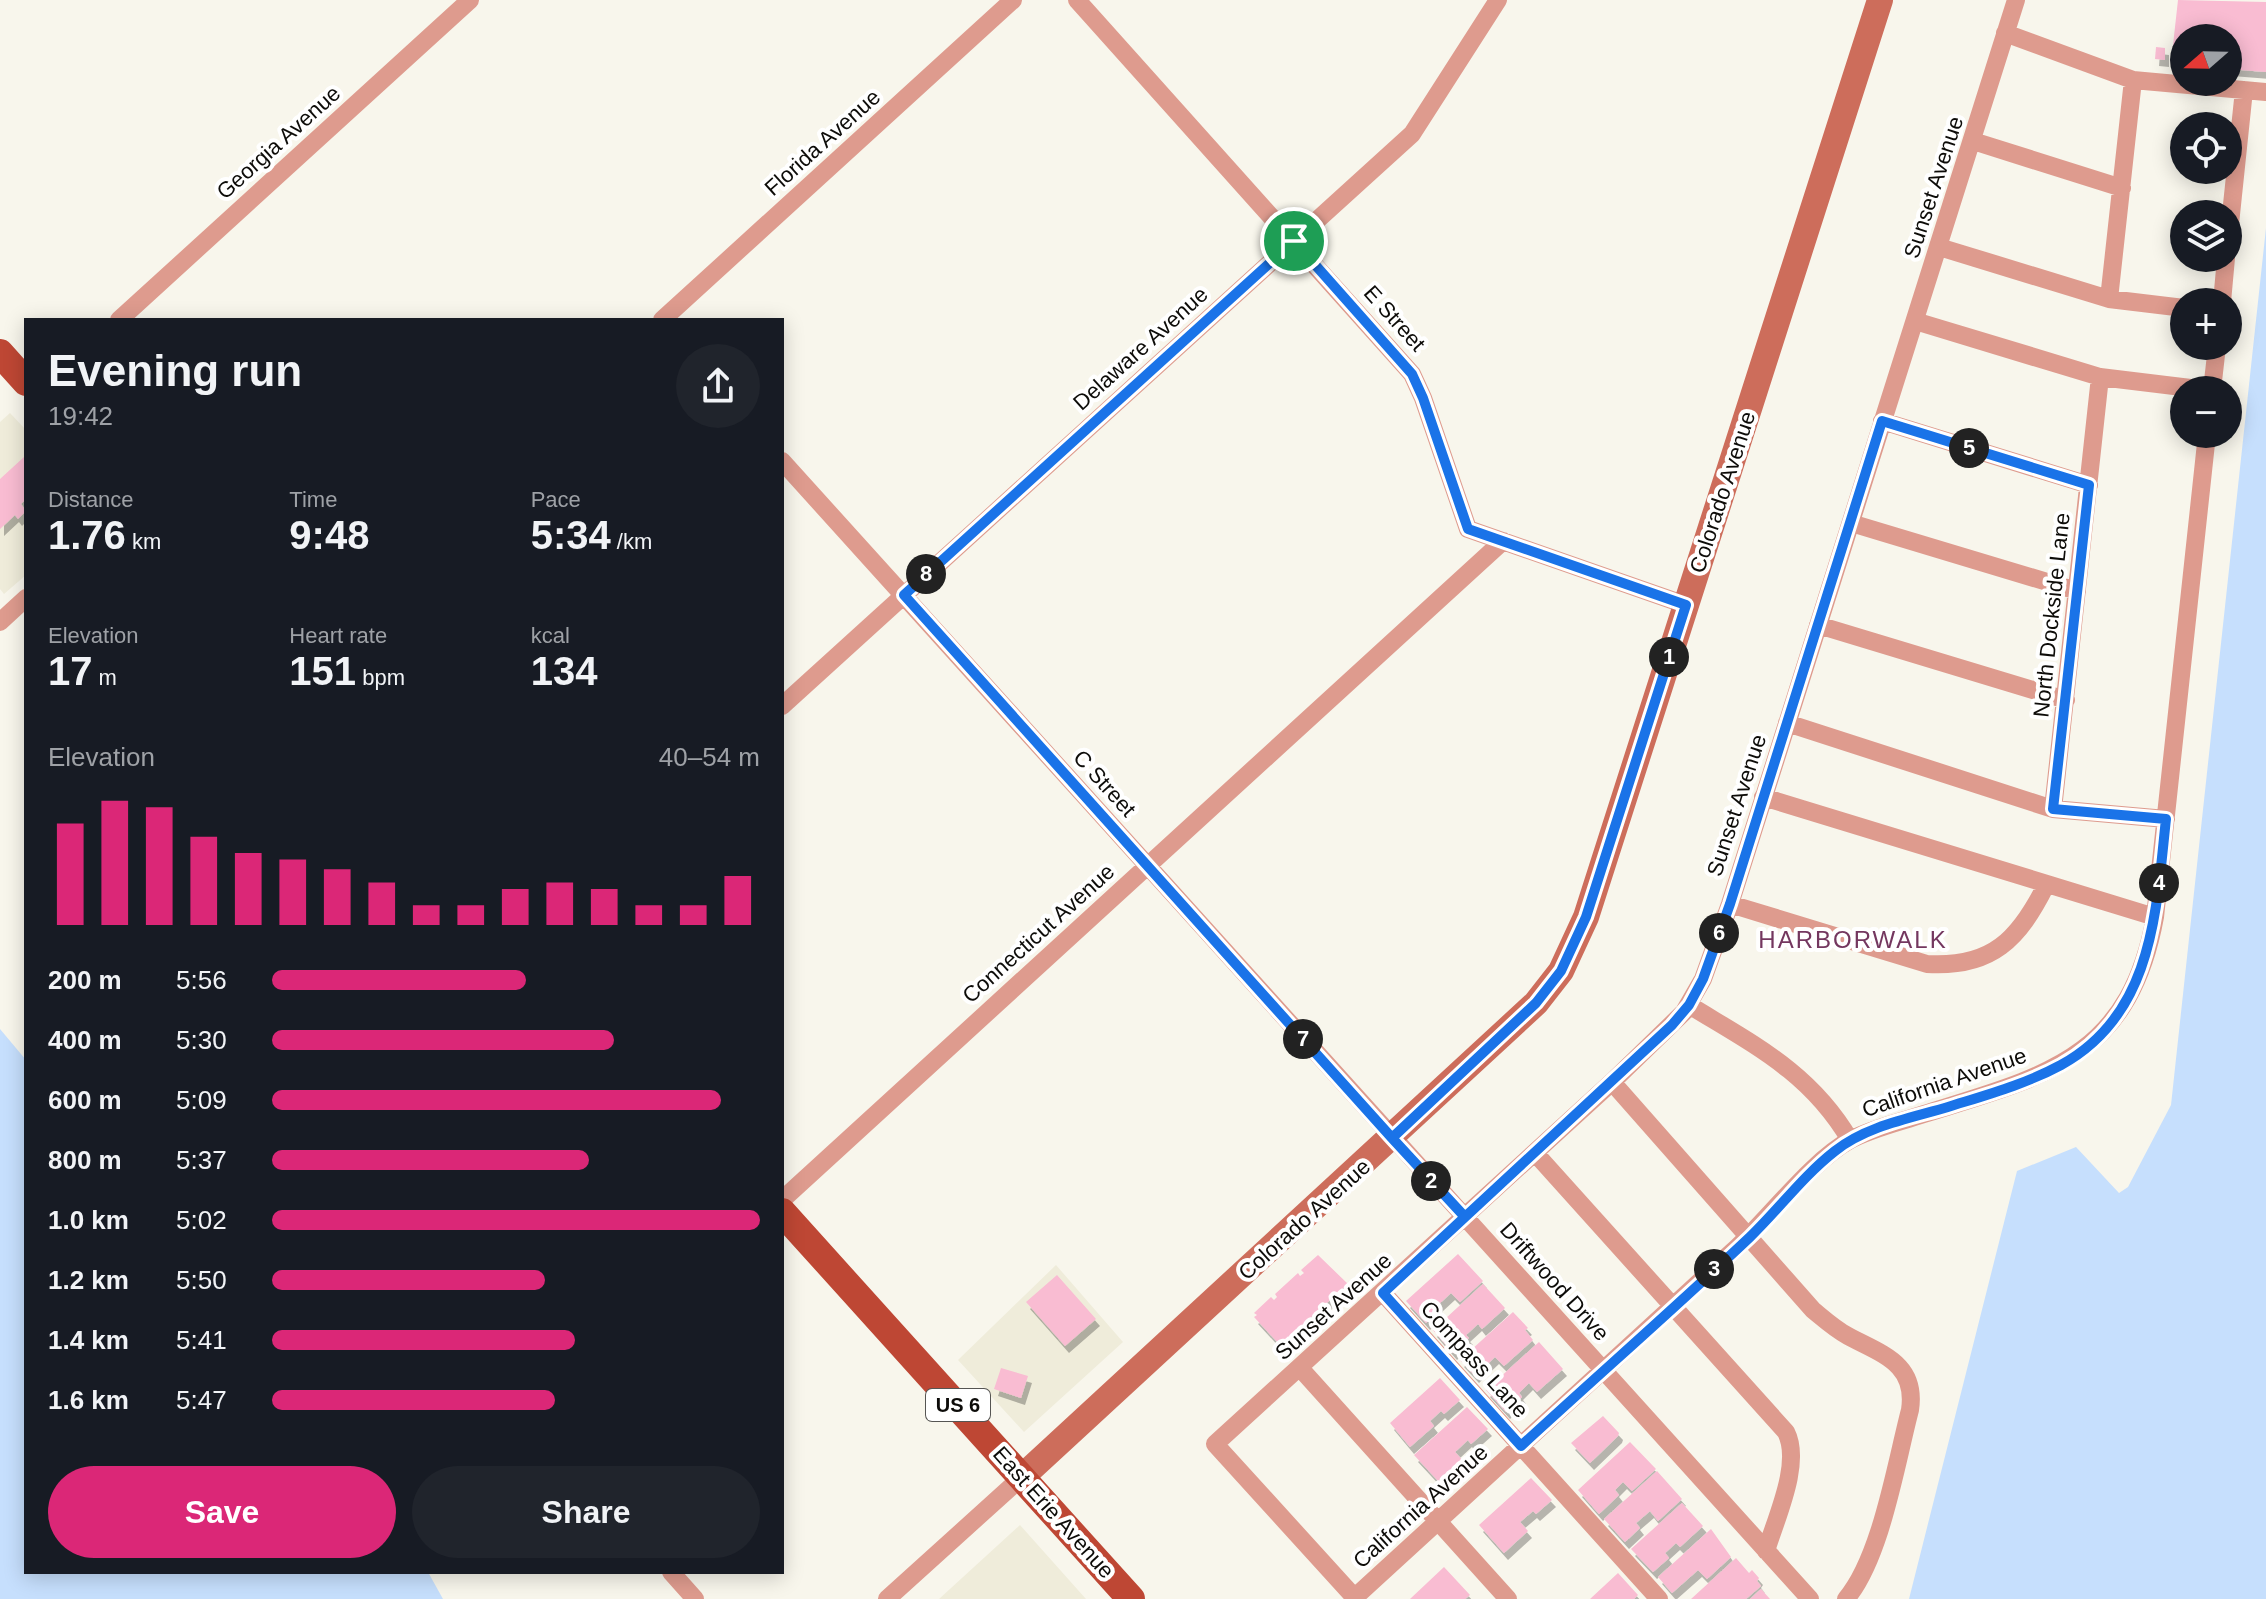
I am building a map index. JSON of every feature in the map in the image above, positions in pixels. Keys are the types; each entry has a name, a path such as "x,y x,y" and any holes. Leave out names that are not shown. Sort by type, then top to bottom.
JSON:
{"main road":[{"name":"Colorado Avenue","path":"1023,1476 1536,1003 1571,953 1586,917 1880,0"},
{"path":"0,353 24,380"},
{"name":"East Erie Avenue","path":"784,1214 1131,1599"}],"street":[{"name":"Georgia Avenue","path":"121,318 470,0"},
{"name":"Florida Avenue","path":"664,318 1013,0"},
{"name":"E Street","path":"1077,0 1412,374 1468,529 1686,605"},
{"name":"Delaware Avenue","path":"784,704 1412,134 1498,0"},
{"name":"Sunset Avenue","path":"1355,1598 1215,1444 1612,1082 1689,1005 1703,979 1730,904 2016,0"},
{"path":"2005,33 2133,80 2266,92"},
{"path":"2109,299 2133,80"},
{"path":"2232,200 2244,90"},
{"path":"1973,141 2122,188"},
{"path":"1939,247 2109,299 2170,306"},
{"path":"1915,321 2100,377 2170,385"},
{"name":"North Dockside Lane","path":"2053,809 2100,377"},
{"path":"1882,421 2089,485"},
{"name":"California Avenue","path":"1355,1598 1750,1236 1820,1164 1850,1140 2009,1088 2078,1054 2103,1031 2130,993 2144,965 2155,917 2206,448"},
{"name":"C Street","path":"784,463 1392,1138"},
{"path":"1851,523 2077,591"},
{"name":"Connecticut Avenue","path":"784,1198 1503,541"},
{"path":"0,622 24,600"},
{"path":"1818,625 2066,700"},
{"path":"1787,723 2053,809 2166,819"},
{"path":"1763,797 2155,917"},
{"path":"1730,904 1927,964 1950,964 1992,952 2011,939 2031,916 2046,885"},
{"path":"1689,1005 1799,1077 1832,1111 1850,1140"},
{"path":"1612,1082 1803,1299 1845,1334 1896,1362 1910,1385 1910,1410 1881,1521 1863,1570 1846,1599"},
{"name":"Driftwood Drive","path":"1392,1138 1810,1599"},
{"path":"1535,1153 1789,1436 1789,1476 1766,1551"},
{"name":"Compass Lane","path":"1383,1293 1659,1599"},
{"path":"1300,1368 1508,1599"},
{"name":"Colorado Avenue","path":"887,1599 1023,1476"},
{"path":"673,1574 695,1599"}],"shaded area":[{"path":"10,413 24,428 24,577 4,594 0,589 0,422"},
{"path":"1056,1265 1123,1342 1024,1432 958,1360"},
{"path":"1020,1525 1086,1599 939,1599"}],"water":[{"path":"2266,228 2266,1599 1909,1599 2017,1171 2076,1147 2119,1193 2128,1187 2171,1105"},
{"path":"0,990 24,1023 24,1574 455,1574 471,1599 0,1599"}],"pier":[{"path":"0,985 24,1018 24,1058 0,1029"},
{"path":"429,1574 459,1574 475,1599 443,1599"}],"building":[{"path":"2178,0 2266,2 2266,72 2242,70 2242,24 2175,24"},
{"path":"2156,47 2165,48 2165,60 2155,59"},
{"path":"24,457 24,501 21,504 24,513 18,519 15,515 0,529 0,479"},
{"path":"1458,1254 1483,1281 1460,1302 1451,1293 1438,1305 1441,1309 1426,1323 1406,1301"},
{"path":"1318,1255 1348,1284 1280,1345 1254,1317 1257,1315 1254,1313 1271,1297 1274,1300 1277,1297 1275,1294 1298,1273 1300,1276 1304,1273 1301,1270"},
{"path":"1057,1275 1096,1319 1065,1346 1026,1302"},
{"path":"1483,1284 1505,1308 1482,1329 1478,1324 1453,1353 1433,1330"},
{"path":"1513,1312 1528,1328 1525,1330 1533,1340 1504,1366 1495,1357 1475,1376 1460,1360"},
{"path":"1539,1342 1563,1369 1537,1392 1529,1383 1519,1393 1522,1397 1506,1412 1486,1390"},
{"path":"1001,1368 1028,1376 1021,1398 994,1389"},
{"path":"1440,1378 1460,1400 1430,1421 1434,1426 1410,1447 1390,1423"},
{"path":"1467,1407 1488,1429 1471,1444 1468,1440 1455,1452 1464,1462 1440,1483 1414,1455"},
{"path":"1603,1416 1619,1433 1590,1463 1571,1443"},
{"path":"1630,1442 1656,1469 1632,1491 1623,1482 1615,1490 1619,1495 1599,1514 1578,1490"},
{"path":"1657,1471 1682,1499 1658,1521 1650,1511 1636,1523 1640,1528 1625,1542 1604,1519"},
{"path":"1531,1478 1552,1500 1536,1514 1533,1511 1520,1522 1528,1531 1504,1553 1479,1525"},
{"path":"1682,1503 1703,1526 1680,1547 1676,1543 1665,1553 1669,1558 1653,1572 1631,1549"},
{"path":"1711,1529 1731,1557 1707,1579 1698,1570 1672,1593 1658,1577"},
{"path":"1736,1558 1749,1573 1752,1570 1761,1586 1746,1599 1691,1599"},
{"path":"1444,1567 1470,1595 1465,1599 1410,1599"},
{"path":"1618,1573 1638,1595 1634,1599 1590,1599"},
{"path":"1761,1589 1770,1599 1750,1599"}],"district":[{"name":"HARBORWALK","path":"1853,940"}],"route":[{"path":"1294,241 904,595 1147,867 1392,1138 1410,1157 1465,1217 1672,1025 1695,995 1730,904 1882,421 2089,485 2053,809 2166,819 2150,946 2130,993 2103,1031 2062,1065 2009,1088 1869,1132 1836,1149 1750,1236 1521,1446 1383,1293 1465,1217 1392,1138 1536,1003 1571,953 1586,917 1686,605 1468,529 1412,374 1294,241"}]}
